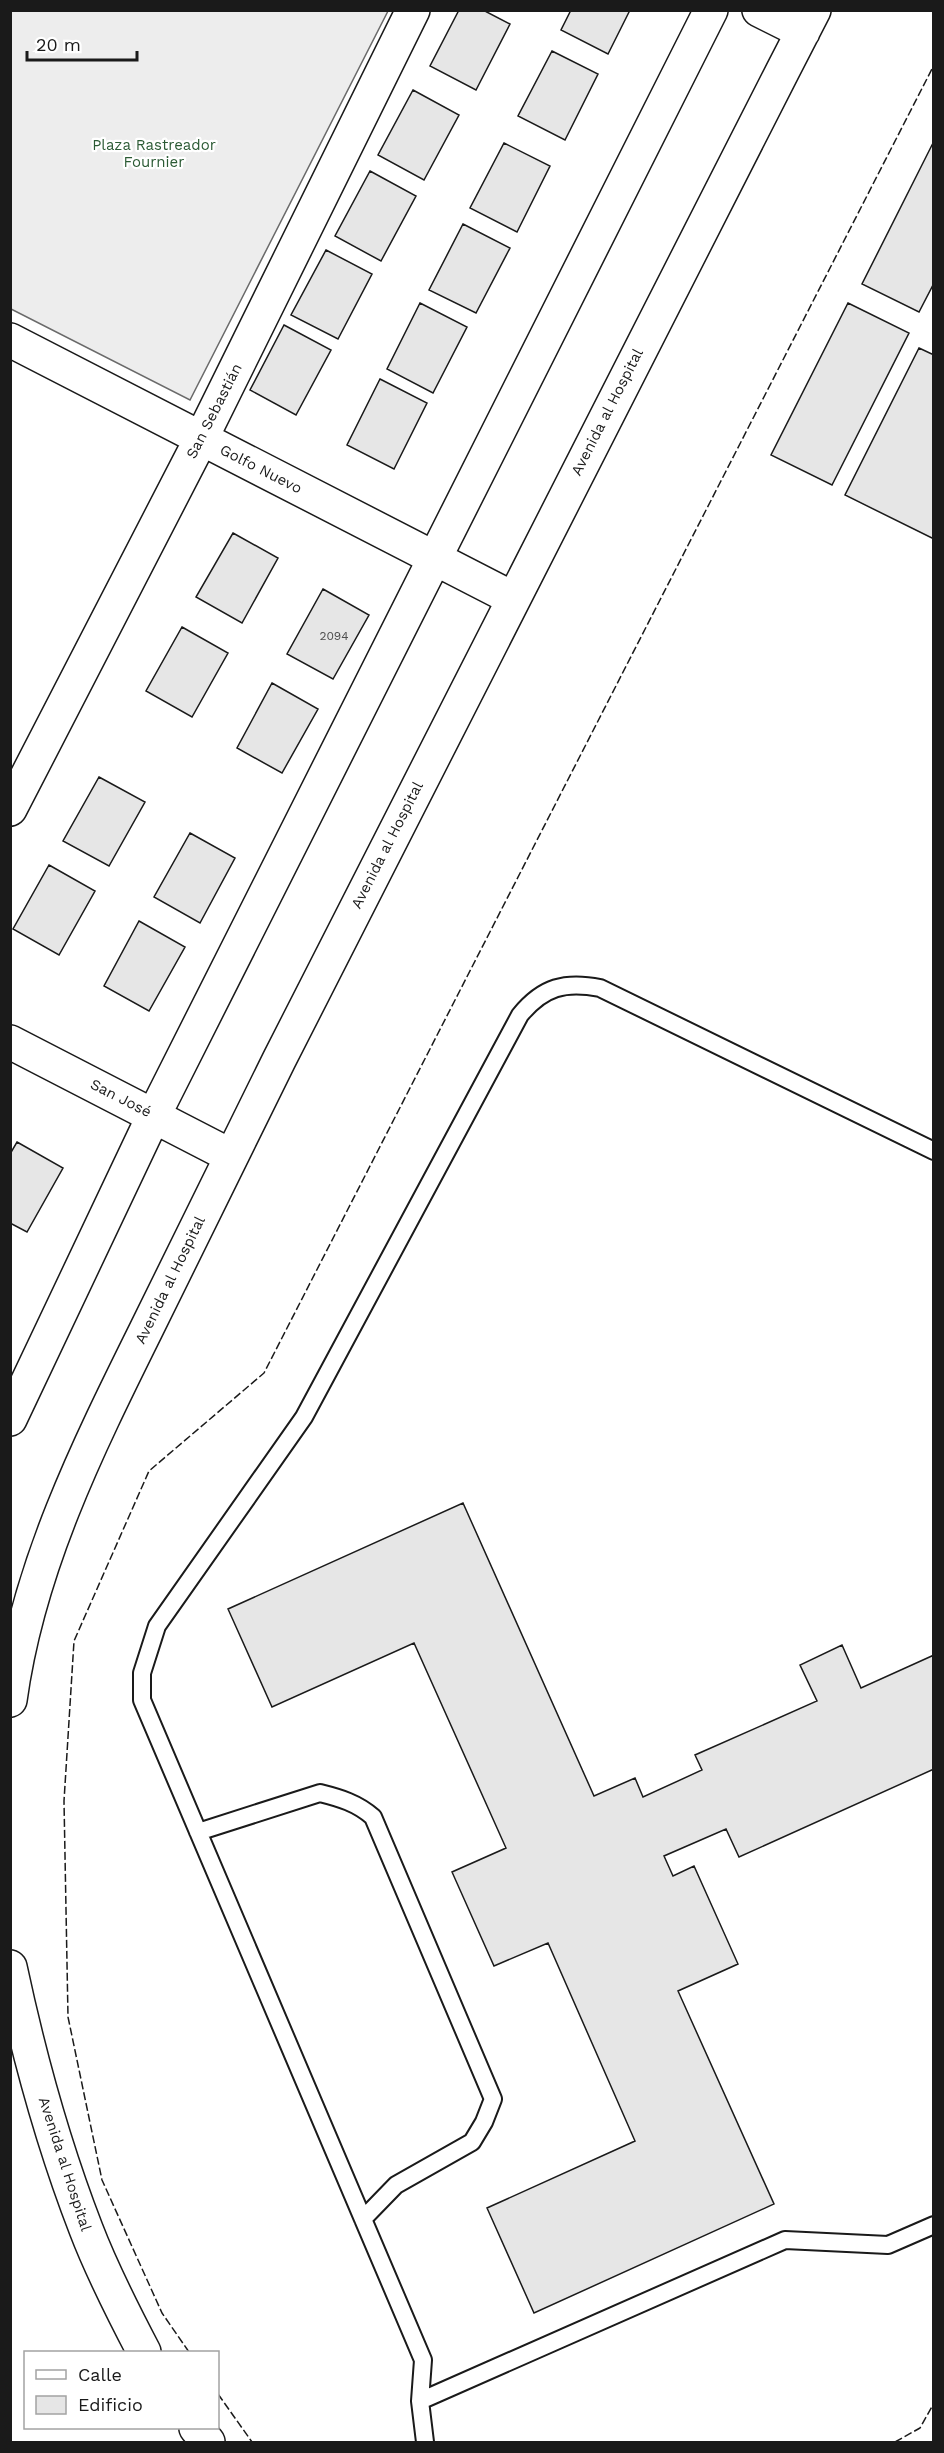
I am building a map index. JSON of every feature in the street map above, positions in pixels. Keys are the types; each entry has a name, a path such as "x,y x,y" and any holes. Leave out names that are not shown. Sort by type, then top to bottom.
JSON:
{"street":[{"name":"San Sebastián","path":"10,809 201,439 413,10"},
{"path":"10,1419 154,1115 711,10"},
{"path":"759,10 808,21"},
{"name":"Avenida al Hospital","path":"10,1700 16,1660 33,1591 58,1519 99,1426 231,1156 512,598 808,21"},
{"name":"Golfo Nuevo","path":"10,340 512,598"},
{"name":"San José","path":"10,1042 231,1156"},
{"name":"Avenida al Hospital","path":"10,1967 24,2031 53,2135 86,2229 119,2305 143,2351"},
{"path":"198,2429 208,2442"}],"lane":[{"path":"425,2442 420,2401 423,2360 142,1700 142,1672 157,1626 304,1417 520,1015 540,993 580,984 600,988 933,1151"},
{"path":"198,1832 320,1793 361,1806 373,1817 489,2088 493,2099 484,2122 472,2142 396,2185 363,2219"},
{"path":"420,2401 785,2240 888,2245 933,2225"}],"shaded area":[{"name":"Plaza Rastreador Fournier","path":"10,11 388,11 190,400 11,309"}],"building":[{"path":"459,10 483,10 510,24 476,90 430,66"},
{"path":"571,10 630,10 608,54 561,30"},
{"path":"552,51 598,74 565,140 518,116"},
{"path":"413,90 459,115 424,180 378,155"},
{"path":"934,141 934,283 919,312 862,284"},
{"path":"504,143 550,166 517,232 470,208"},
{"path":"370,171 416,196 381,261 335,236"},
{"path":"463,224 510,248 476,313 429,290"},
{"path":"326,250 372,274 338,339 291,315"},
{"path":"420,303 467,327 433,393 387,369"},
{"path":"848,303 909,333 832,485 771,455"},
{"path":"284,325 331,350 296,415 250,390"},
{"path":"919,348 934,355 934,539 845,495"},
{"path":"380,379 427,403 394,469 347,445"},
{"path":"233,533 278,558 242,623 196,597"},
{"path":"323,589 369,615 333,679 287,654"},
{"path":"182,627 228,653 192,717 146,691"},
{"path":"272,683 318,709 282,773 237,748"},
{"path":"99,777 145,802 109,866 63,841"},
{"path":"190,833 235,858 200,923 154,897"},
{"path":"49,865 95,891 59,955 13,929"},
{"path":"139,921 185,947 149,1011 104,986"},
{"path":"17,1142 63,1168 27,1232 10,1223 10,1154"},
{"path":"463,1503 594,1796 635,1778 643,1797 702,1770 695,1755 817,1701 800,1665 842,1645 861,1688 934,1655 934,1769 739,1857 726,1829 664,1856 673,1876 694,1866 738,1964 678,1991 774,2204 534,2313 487,2208 635,2141 548,1943 494,1966 452,1872 506,1848 414,1643 272,1707 228,1609"}],"fence":[{"path":"188,2351 162,2313 102,2180 68,2017 64,1801 74,1641 149,1471 264,1373 934,65"},
{"path":"219,2395 252,2442"},
{"path":"895,2442 920,2428 934,2403"}]}
